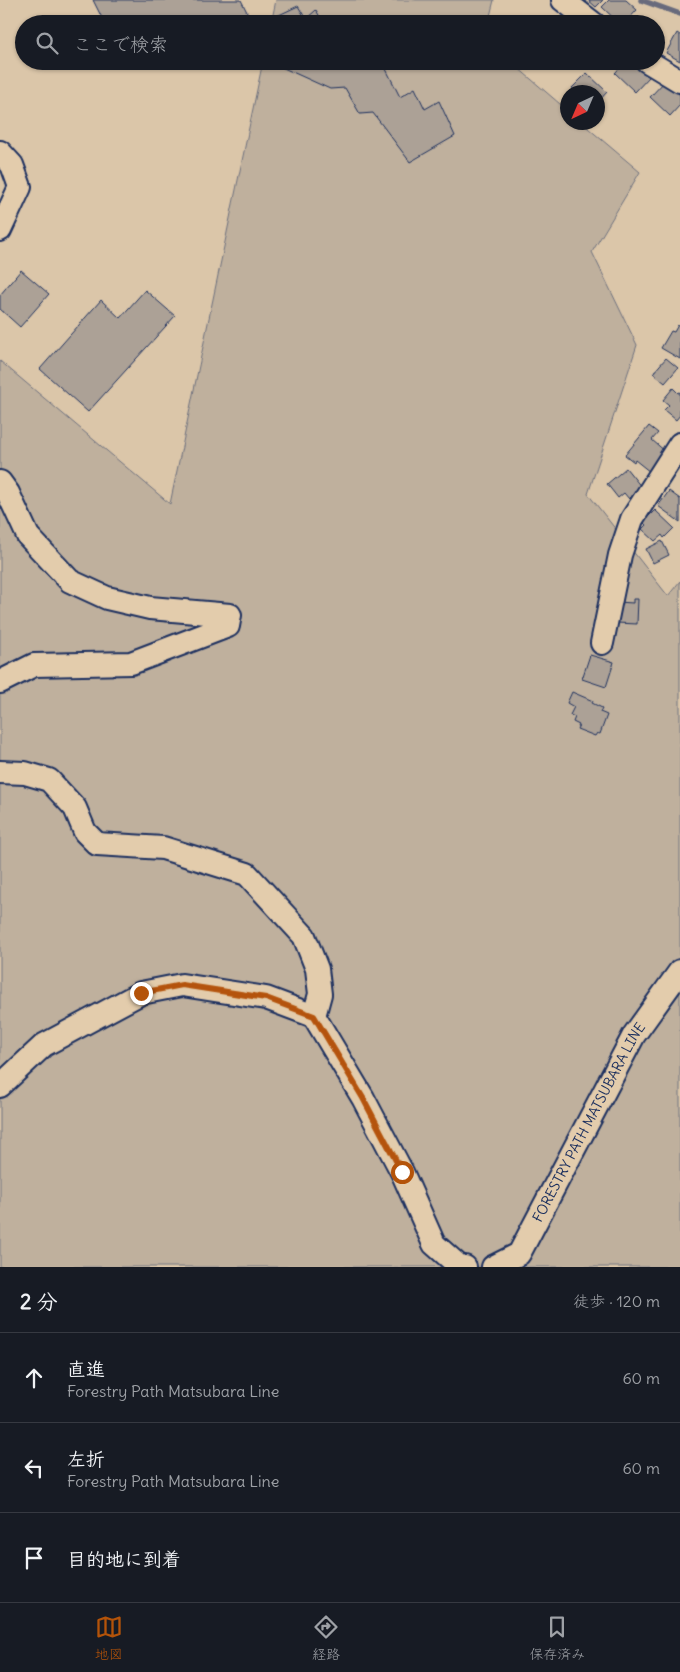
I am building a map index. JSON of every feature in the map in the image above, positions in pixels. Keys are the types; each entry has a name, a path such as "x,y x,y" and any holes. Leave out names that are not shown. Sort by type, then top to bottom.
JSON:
{"street":[{"path":"563,0 582,15"},
{"path":"662,70 680,81"},
{"path":"0,152 12,165 20,187 0,230"},
{"path":"602,643 620,555 632,518 680,444"},
{"path":"0,482 8,493 28,536 70,581 107,598 133,604 169,610 230,615 228,626 131,663 34,665 0,682"},
{"path":"0,772 25,773 49,780 75,808 85,832 97,844 163,848 247,874 304,936 317,969 320,994 314,1016"},
{"name":"FORESTRY PATH MATSUBARA LINE","path":"493,1267 519,1254 634,1035 680,971"},
{"path":"0,1086 44,1045 141,993 182,985 266,998 314,1016 363,1098 398,1163 434,1244 458,1266 465,1267"}],"shaded area":[{"path":"276,0 494,0 490,15 273,15"},
{"path":"261,70 520,70 560,104 560,130 590,130 640,172 592,252 637,345 588,494 668,596 680,581 680,1267 0,1267 0,361 170,504"}],"building":[{"path":"93,0 241,0 248,15 100,15"},
{"path":"588,0 603,0 596,7"},
{"path":"609,0 626,0 637,10 632,15 610,15 602,7"},
{"path":"298,6 304,15 279,15"},
{"path":"316,10 319,15 310,15"},
{"path":"677,33 680,35 680,61 666,53"},
{"path":"288,70 386,70 400,97 415,88 425,109 439,101 455,136 410,162 373,113 360,114 345,88 330,89"},
{"path":"618,70 643,70 650,76 635,92 615,73"},
{"path":"587,73 600,85 575,85"},
{"path":"665,81 680,95 680,105 670,116 650,97"},
{"path":"21,270 49,294 20,327 0,309 0,295"},
{"path":"145,290 175,316 88,412 40,369 101,300 120,318"},
{"path":"678,325 680,327 680,359 661,348 671,331 674,332"},
{"path":"666,358 678,368 665,383 653,373"},
{"path":"673,388 678,393 680,392 680,415 676,420 664,410 669,405 663,400"},
{"path":"649,426 658,433 652,440 666,452 650,472 625,455"},
{"path":"626,468 642,488 629,499 624,493 618,498 607,484"},
{"path":"669,491 680,499 680,522 658,506"},
{"path":"655,510 674,528 664,538 662,535 655,541 642,529 646,525 643,522"},
{"path":"662,541 669,555 653,563 646,549"},
{"path":"633,599 638,599 637,624 617,623 618,602 633,603"},
{"path":"590,655 614,662 606,687 582,679"},
{"path":"572,692 593,701 592,703 602,708 600,712 607,715 600,734 597,733 595,736 577,729 579,725 573,722 575,717 570,715 574,707 567,703"}],"waterway":[{"path":"641,0 680,14"}],"route":[{"path":"141,993 182,985 266,998 314,1016 363,1098 402,1172"}]}
